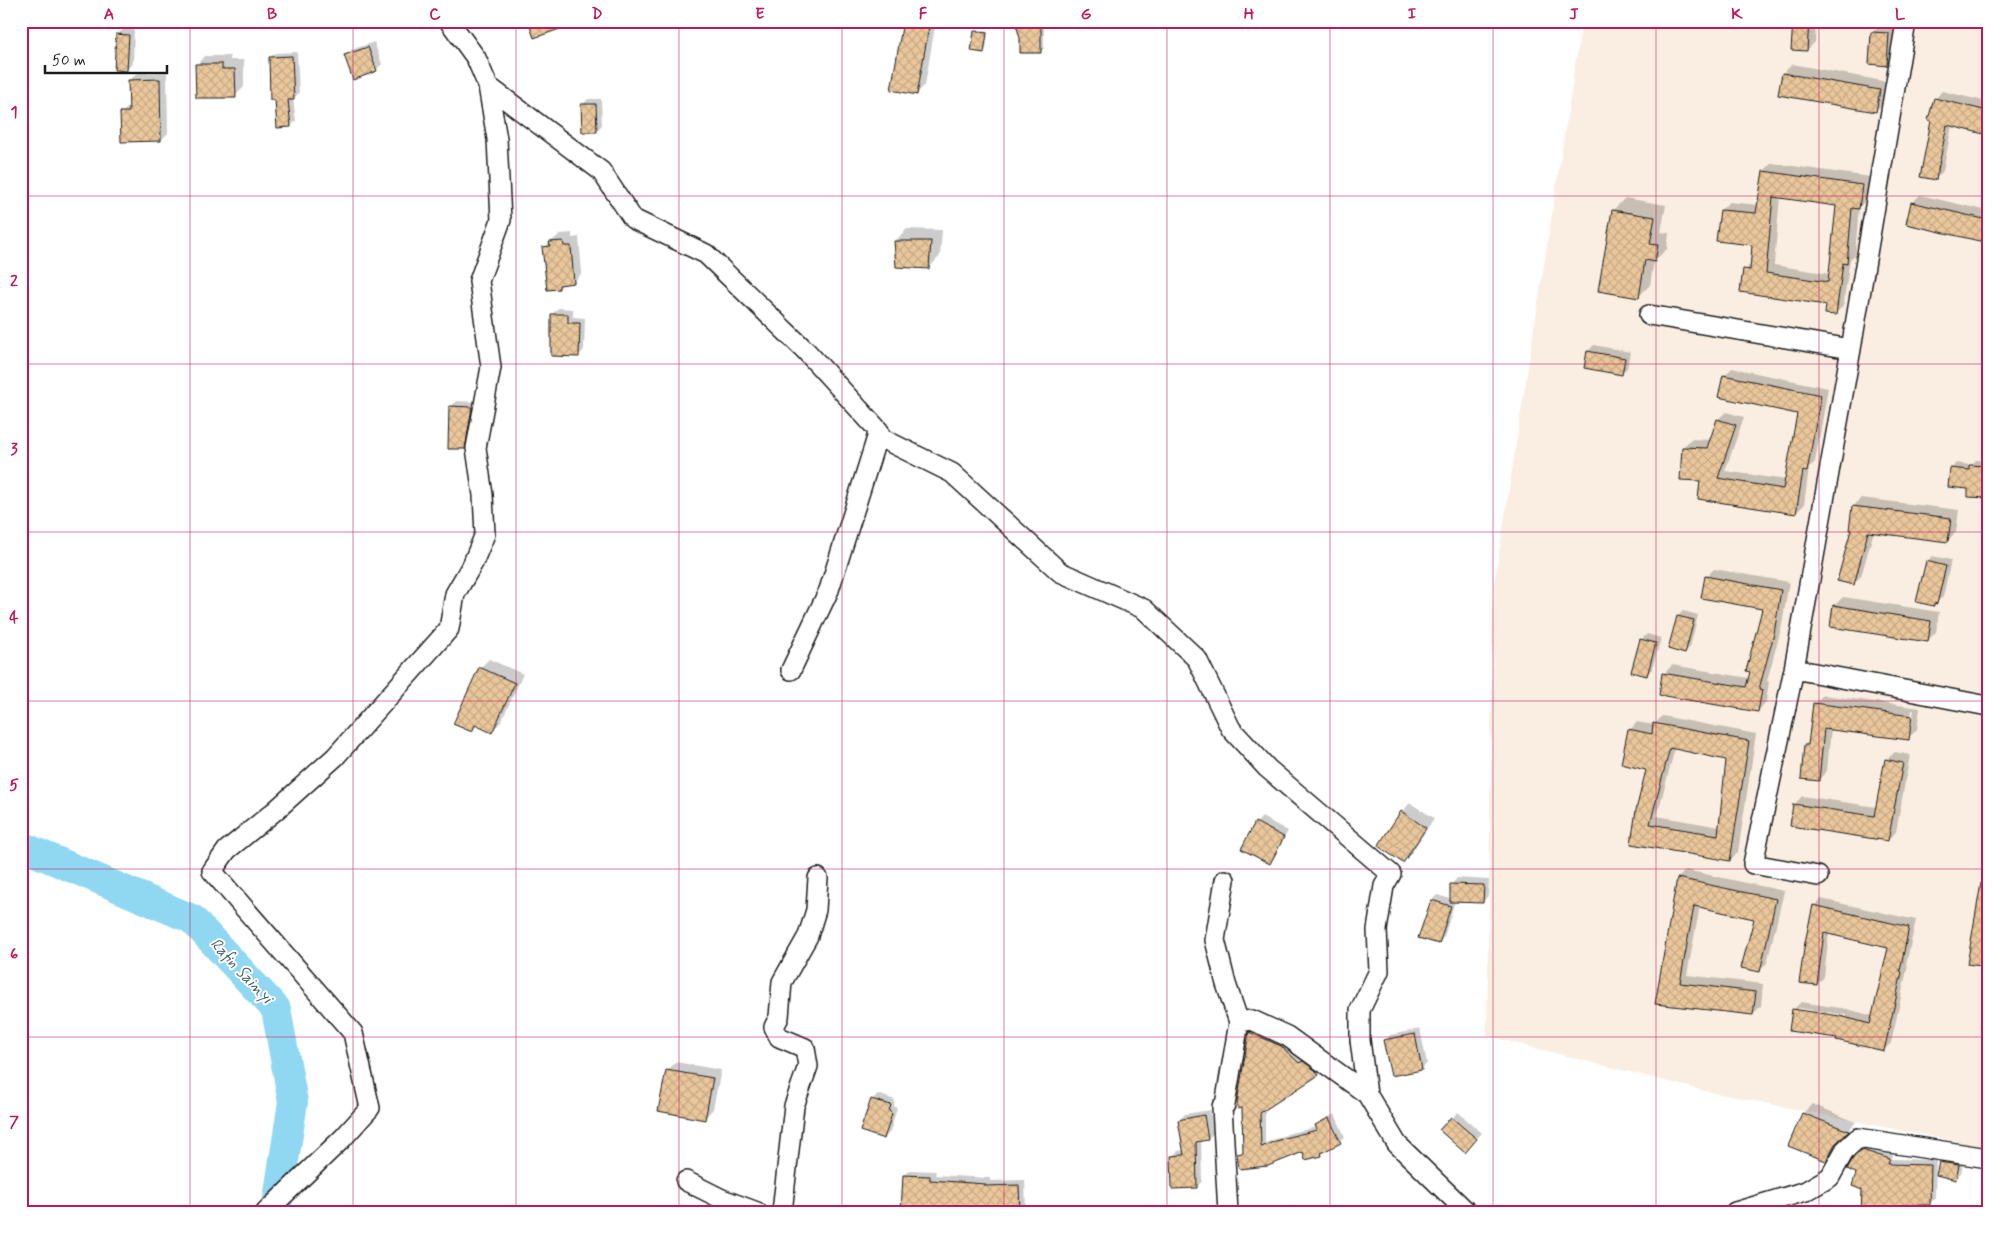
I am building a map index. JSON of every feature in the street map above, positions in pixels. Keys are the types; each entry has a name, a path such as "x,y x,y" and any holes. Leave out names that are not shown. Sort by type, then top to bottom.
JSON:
{"street":[{"path":"266,1212 343,1138 370,1108 353,1033 212,871 227,850 276,810 335,757 449,629 455,594 473,563 485,534 483,495 476,448 491,367 479,281 501,220 497,139 488,86 476,58 449,21"},
{"path":"1818,876 1753,864 1794,669 1852,349 1905,28"},
{"path":"488,86 600,172 633,219 706,254 806,351 879,431 829,590 791,670"},
{"path":"1649,315 1852,349"},
{"path":"877,436 952,473 1060,572 1144,610 1197,658 1231,729 1267,768 1391,874 1384,886 1377,930 1379,971 1360,1010 1360,1040 1367,1094"},
{"path":"1794,669 1988,706"},
{"path":"782,1212 794,1106 808,1066 805,1048 779,1037 774,1027 779,1017 782,982 808,936 816,910 818,878"},
{"path":"1225,880 1215,940 1226,984 1239,1022 1225,1105 1222,1107 1228,1212"},
{"path":"1239,1022 1252,1020 1287,1036 1367,1094 1398,1144 1466,1212"},
{"path":"1735,1212 1772,1206 1806,1191 1830,1177 1845,1150 1858,1138 1988,1158"},
{"path":"686,1181 722,1200 758,1212"}],"shaded area":[{"path":"1582,21 1988,21 1988,1148 1705,1091 1487,1036 1493,592"}],"building":[{"path":"528,21 577,21 577,23 534,38"},
{"path":"903,21 930,21 917,95 891,90"},
{"path":"1015,21 1039,21 1041,28 1041,53 1020,53 1020,38"},
{"path":"1793,21 1809,21 1807,51 1791,50"},
{"path":"974,31 987,33 984,53 971,51"},
{"path":"1871,32 1889,33 1887,66 1869,64"},
{"path":"116,34 129,35 127,71 114,70"},
{"path":"368,47 377,71 353,80 344,55"},
{"path":"292,56 294,100 288,100 291,127 277,128 275,100 270,100 269,57"},
{"path":"195,64 222,64 222,69 235,69 236,98 196,98"},
{"path":"1782,73 1880,90 1876,112 1778,95"},
{"path":"160,79 161,141 121,142 120,112 129,112 128,80"},
{"path":"1934,98 1988,111 1988,135 1947,125 1936,180 1920,177 1931,121 1928,120"},
{"path":"581,104 596,104 597,132 582,132"},
{"path":"1763,171 1862,185 1859,209 1852,208 1847,264 1843,263 1836,315 1825,314 1826,305 1740,292 1743,269 1750,270 1752,245 1716,241 1720,210 1756,213","holes":["1773,197 1836,206 1828,282 1766,273"]},
{"path":"1911,202 1988,220 1988,243 1906,224"},
{"path":"1612,210 1655,217 1650,244 1658,245 1655,262 1645,260 1639,298 1598,291"},
{"path":"563,241 564,246 571,246 574,283 559,285 559,289 547,290 542,247 550,246 549,242"},
{"path":"894,241 931,241 929,269 896,267"},
{"path":"551,314 568,314 568,323 580,323 579,357 551,356"},
{"path":"1587,351 1625,358 1622,375 1584,368"},
{"path":"1723,375 1821,395 1807,472 1803,471 1796,514 1698,499 1700,481 1680,480 1682,447 1707,448 1717,419 1736,425 1718,478 1783,489 1797,414 1718,397"},
{"path":"449,406 472,407 465,449 448,449"},
{"path":"1969,465 1988,466 1988,498 1968,497 1968,489 1948,487 1950,468 1969,470"},
{"path":"1852,506 1951,518 1948,542 1868,532 1854,585 1837,581 1851,530 1849,530"},
{"path":"1926,561 1946,566 1937,604 1934,603 1934,606 1916,602"},
{"path":"1705,576 1781,590 1774,634 1759,689 1762,690 1758,712 1659,695 1662,673 1746,687 1750,672 1746,671 1762,609 1701,598"},
{"path":"1833,605 1931,621 1928,642 1830,627"},
{"path":"1677,616 1694,620 1685,654 1668,649"},
{"path":"1640,639 1656,643 1647,676 1631,672"},
{"path":"479,667 515,683 492,733 475,725 472,732 453,724"},
{"path":"1813,703 1912,716 1909,740 1824,729 1819,781 1801,779 1804,745 1808,745"},
{"path":"1653,723 1749,741 1730,861 1631,844 1636,810 1646,770 1621,764 1628,729 1652,734","holes":["1670,748 1726,760 1718,835 1650,824"]},
{"path":"1885,759 1903,763 1888,841 1790,826 1793,804 1874,816"},
{"path":"1401,811 1426,828 1403,863 1378,846"},
{"path":"1255,822 1284,837 1270,864 1241,849"},
{"path":"1677,878 1776,899 1760,972 1741,968 1754,919 1694,906 1680,983 1756,992 1753,1015 1655,1004"},
{"path":"1981,883 1988,884 1988,967 1967,964"},
{"path":"1450,884 1484,885 1483,903 1450,902"},
{"path":"1431,900 1451,906 1439,944 1418,938"},
{"path":"1813,905 1909,927 1900,971 1902,972 1884,1051 1836,1040 1837,1038 1789,1031 1792,1009 1840,1016 1870,1024 1888,948 1824,933 1817,985 1799,983"},
{"path":"1249,1032 1281,1046 1299,1063 1303,1061 1319,1075 1260,1113 1261,1147 1284,1138 1317,1130 1315,1125 1329,1118 1341,1143 1321,1153 1322,1156 1305,1160 1303,1152 1268,1166 1239,1169 1237,1154 1243,1153 1242,1108 1238,1109 1237,1103"},
{"path":"1415,1034 1422,1070 1391,1076 1383,1040"},
{"path":"666,1070 713,1078 705,1120 658,1111"},
{"path":"871,1099 891,1105 889,1111 892,1114 884,1139 860,1131"},
{"path":"1802,1113 1849,1131 1835,1144 1826,1161 1788,1146"},
{"path":"1204,1115 1208,1140 1196,1142 1197,1188 1172,1189 1171,1156 1184,1155 1178,1120"},
{"path":"1451,1117 1477,1139 1465,1153 1439,1130"},
{"path":"1862,1150 1890,1159 1888,1164 1931,1165 1930,1205 1902,1205 1902,1212 1861,1212 1862,1190 1852,1186 1856,1173 1847,1169 1854,1157"},
{"path":"1939,1162 1959,1165 1956,1180 1936,1175"},
{"path":"903,1175 930,1176 930,1180 985,1184 985,1186 1019,1185 1020,1212 967,1212 967,1210 929,1208 929,1212 901,1212"}],"waterway":[{"name":"Rafin Sainyi","path":"21,846 192,919 276,1009 293,1102 276,1212"}]}
